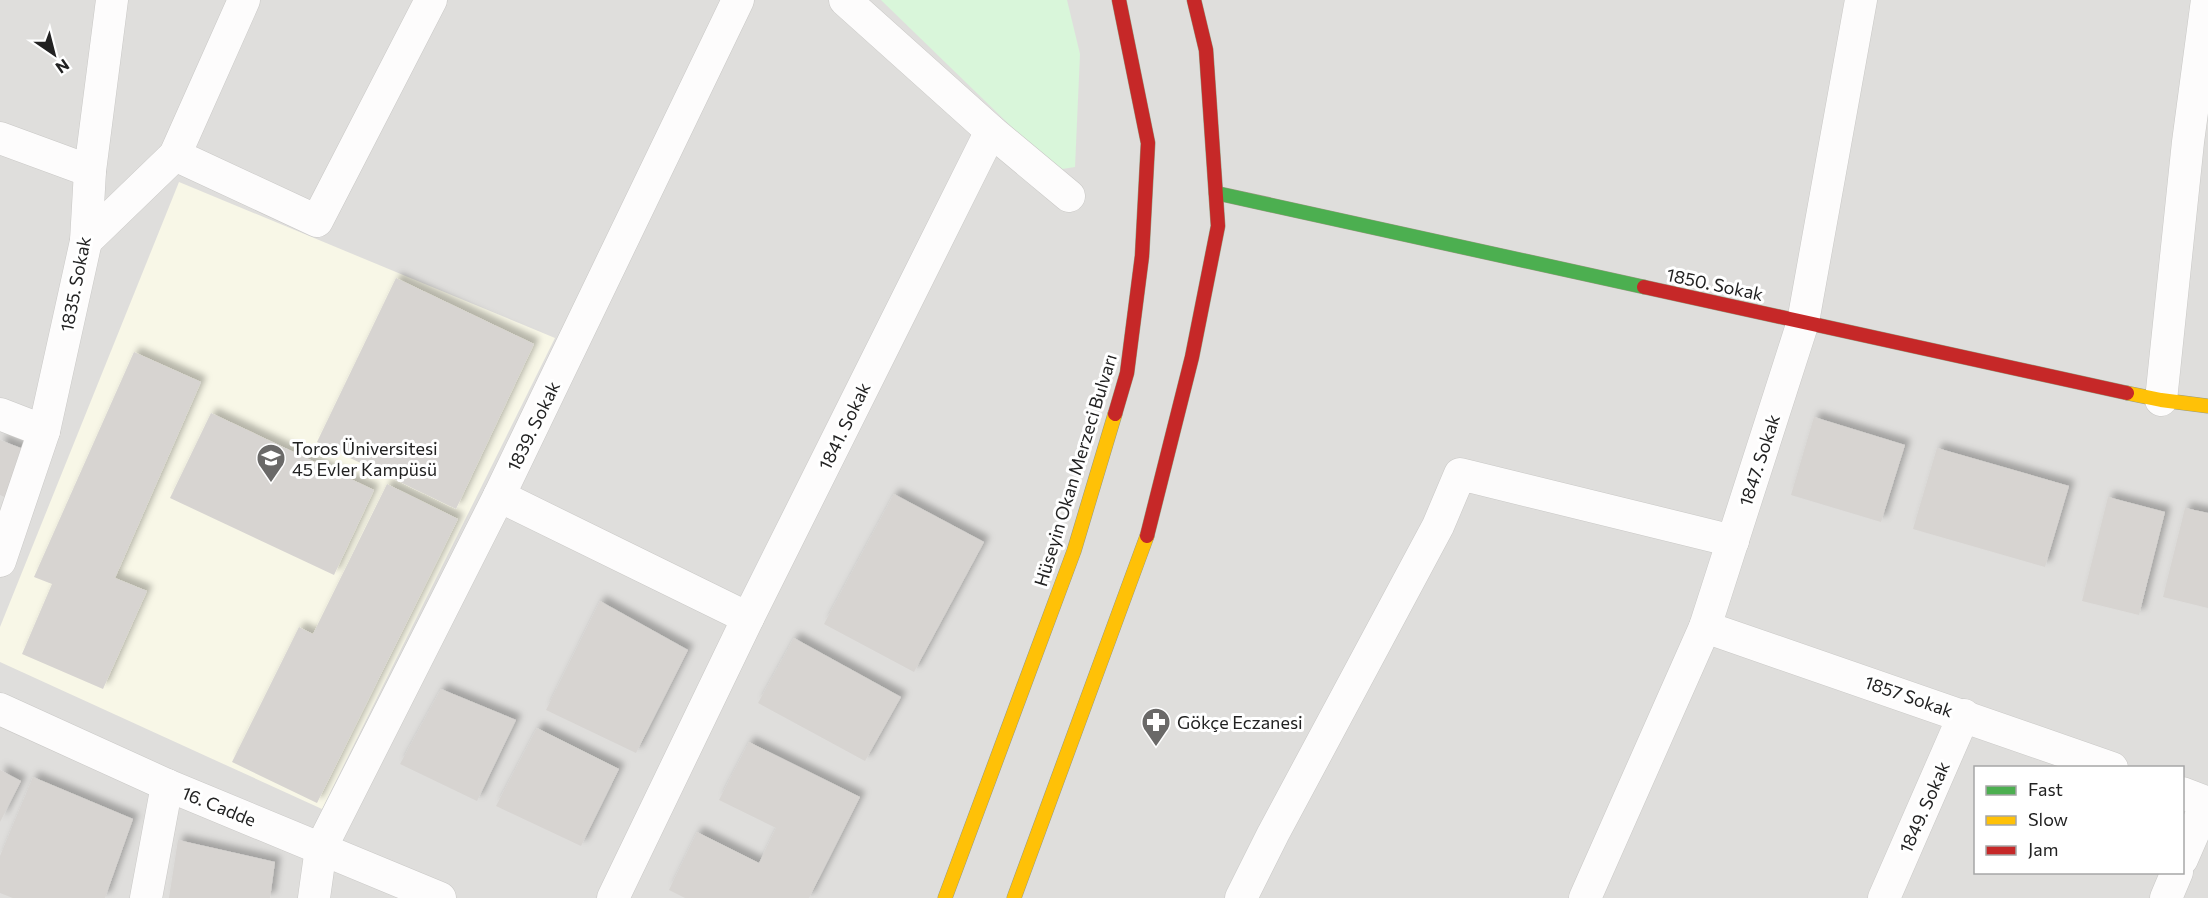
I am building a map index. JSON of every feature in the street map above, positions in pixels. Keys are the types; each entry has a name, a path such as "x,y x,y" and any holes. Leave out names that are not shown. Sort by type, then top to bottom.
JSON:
{"main road":[{"name":"Hüseyin Okan Merzeci Bulvarı","path":"945,898 1074,551 1127,373 1142,256 1148,143 1119,0"},
{"path":"1014,898 1145,543 1194,346 1218,226 1206,50 1194,0"},
{"name":"1850. Sokak","path":"1216,193 2161,400 2208,406"}],"street":[{"name":"1835. Sokak","path":"0,561 44,431 86,242 90,171 112,0"},
{"path":"86,242 175,155 244,0"},
{"path":"175,155 317,221 431,0"},
{"name":"1839. Sokak","path":"314,898 321,848 499,496 738,0"},
{"path":"845,0 991,131 1069,196"},
{"name":"1847. Sokak","path":"1585,898 1705,627 1803,322 1861,0"},
{"path":"2161,400 2188,142 2207,0"},
{"name":"1841. Sokak","path":"613,898 748,618 991,131"},
{"path":"0,138 90,171"},
{"path":"0,414 44,431"},
{"path":"1241,898 1438,526 1460,474 1733,541"},
{"path":"499,496 748,618"},
{"name":"1857 Sokak","path":"1705,627 2106,766"},
{"name":"16. Cadde","path":"0,709 167,785 440,898"},
{"name":"1849. Sokak","path":"1884,898 1964,715"},
{"path":"146,898 167,785"},
{"path":"2184,852 2199,799"},
{"path":"2166,898 2177,874"}],"shaded area":[{"path":"0,0 2208,0 2208,898 0,898"},
{"name":"Toros Üniversitesi 45 Evler Kampüsü","path":"179,182 555,338 322,809 0,662 0,627"}],"green space":[{"path":"881,0 1067,0 1080,54 1075,167 1056,170"}],"building":[{"path":"396,278 534,344 456,509 317,442"},
{"path":"134,352 201,382 115,578 147,591 103,689 22,654 52,584 34,577"},
{"path":"211,413 374,490 334,575 170,498"},
{"path":"1814,417 1905,445 1881,522 1791,495"},
{"path":"0,440 26,450 7,498 0,495"},
{"path":"1937,448 2069,486 2045,567 1913,529"},
{"path":"387,484 458,519 317,803 232,762 299,627 313,634"},
{"path":"894,494 984,542 914,672 824,624"},
{"path":"2108,497 2165,512 2139,615 2082,601"},
{"path":"2185,508 2208,513 2208,608 2163,597"},
{"path":"600,601 688,650 636,753 546,710"},
{"path":"794,638 901,697 865,761 758,703"},
{"path":"441,689 516,720 477,801 400,764"},
{"path":"537,728 619,769 581,846 496,806"},
{"path":"749,742 860,797 809,898 685,898 669,890 697,832 759,863 776,828 719,800"},
{"path":"0,770 21,781 0,822"},
{"path":"33,777 133,819 105,898 13,898 0,893 0,856"},
{"path":"178,840 275,862 270,898 169,898"}],"traffic: fast":[{"path":"1216,193 1644,287"}],"traffic: slow":[{"path":"2127,393 2208,406"},
{"path":"945,898 1074,551 1115,414"},
{"path":"1014,898 1147,536"}],"traffic: jam":[{"path":"1115,414 1127,373 1142,256 1148,143 1119,0"},
{"path":"1147,536 1192,357 1218,226 1206,50 1194,0"},
{"path":"1644,287 2127,393"}],"place":[{"name":"Toros Üniversitesi 45 Evler Kampüsü","path":"271,484"},
{"name":"Gökçe Eczanesi","path":"1156,748"}]}
